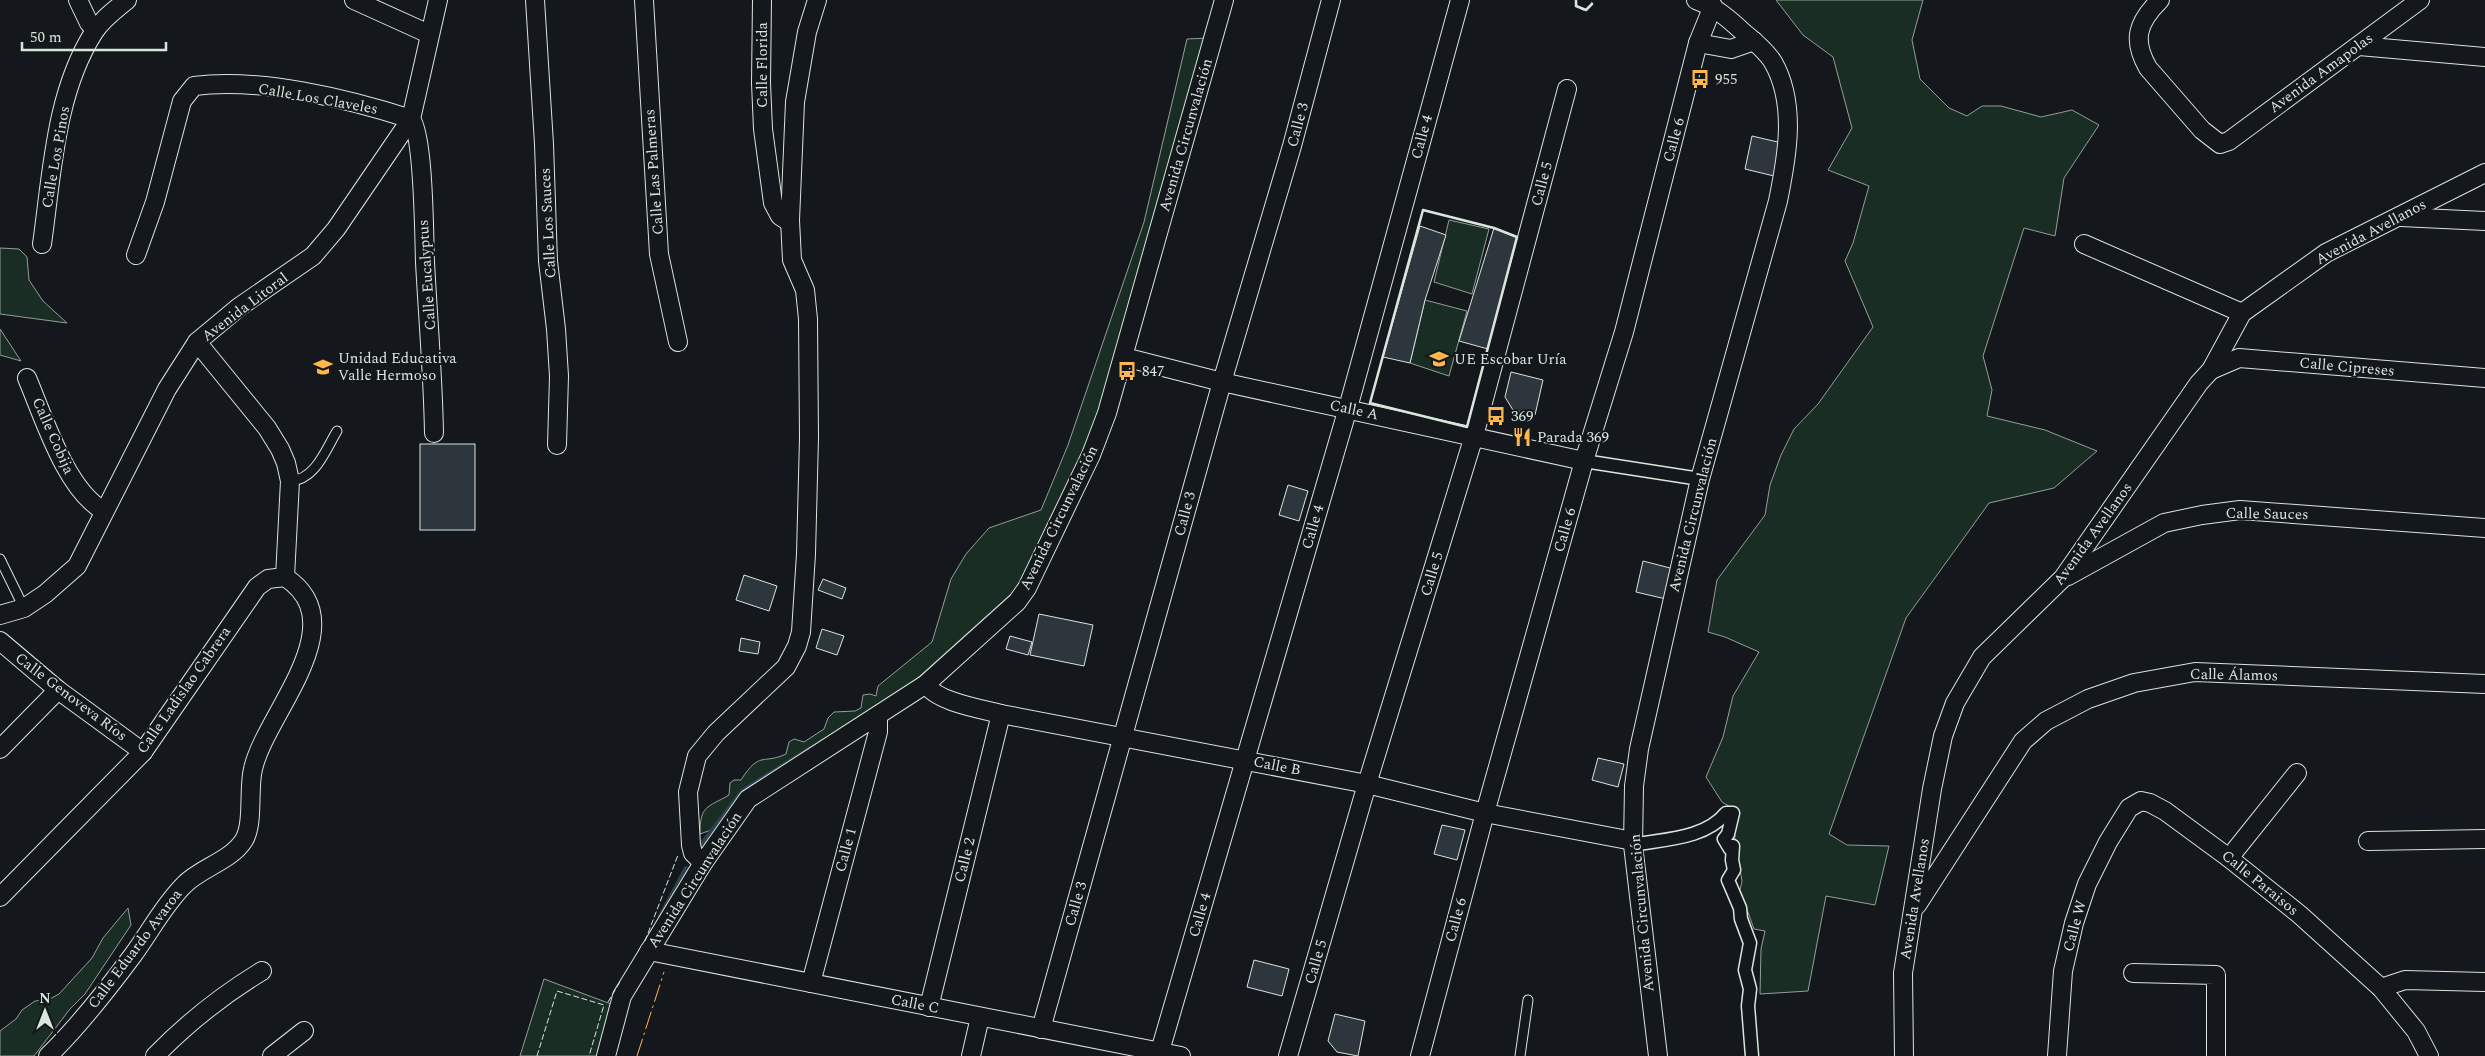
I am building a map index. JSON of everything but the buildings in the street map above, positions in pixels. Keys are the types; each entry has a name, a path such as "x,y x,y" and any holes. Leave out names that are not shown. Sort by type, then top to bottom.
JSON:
{"street":[{"path":"78,0 88,22 95,30"},
{"name":"Calle Los Pinos","path":"42,244 62,108 80,56 95,30 127,0"},
{"path":"354,0 429,34"},
{"name":"Avenida Litoral","path":"0,615 24,608 50,590 77,566 167,389 197,342 240,307 313,256 336,229 411,119 438,0"},
{"name":"Calle Los Sauces","path":"535,0 544,144 548,261 559,376 557,445"},
{"name":"Calle Las Palmeras","path":"644,0 659,254 678,342"},
{"name":"Calle Florida","path":"762,0 760,83 763,129 772,202 780,216 790,220"},
{"path":"703,863 693,853 691,845 688,792 697,756 716,733 786,668 797,646 801,632 806,554 809,438 808,312 806,290 792,260 790,220 795,102 807,32 817,0"},
{"name":"Avenida Circunvalación","path":"606,1056 622,996 703,863 748,799 926,684 1017,602 1027,588 1091,455 1124,357 1224,0"},
{"name":"Calle 3","path":"1041,1029 1124,738 1222,382 1292,146 1331,0"},
{"name":"Calle 4","path":"1160,1051 1348,408 1460,0"},
{"name":"Avenida Amapolas","path":"2160,0 2149,11 2140,26 2139,49 2148,68 2202,130 2220,144 2229,141 2420,0"},
{"name":"Avenida Circunvalación","path":"1658,1056 1633,843 1634,786 1640,749 1700,479 1778,201 1786,161 1789,124 1783,91 1773,62 1754,41 1705,2"},
{"name":"Calle 6","path":"1420,1056 1485,813 1584,461 1624,332 1698,43 1705,2"},
{"path":"1698,43 1731,49 1754,41"},
{"path":"2360,46 2485,57"},
{"name":"Calle Los Claveles","path":"136,255 155,202 182,101 194,86 206,84 268,87 370,106 411,119"},
{"name":"Calle 5","path":"1288,1056 1367,784 1474,436 1567,89"},
{"name":"Calle Eucalyptus","path":"411,119 416,132 421,175 433,368 434,433"},
{"name":"Avenida Avellanos","path":"1904,1056 1903,973 1943,736 1955,703 1982,657 2063,578 2199,383 2211,370 2242,314 2326,253 2485,172"},
{"path":"2399,217 2485,221"},
{"path":"2084,244 2242,314"},
{"path":"197,342 280,448 290,481 285,577"},
{"name":"Calle A","path":"1124,357 1222,382 1584,461"},
{"name":"Calle Cipreses","path":"2211,370 2239,358 2485,378"},
{"name":"Calle Cobija","path":"27,378 70,477 92,504 104,511"},
{"path":"1584,461 1700,479"},
{"name":"Calle Sauces","path":"2063,578 2164,523 2240,510 2485,528"},
{"name":"Calle Ladislao Cabrera","path":"0,897 143,752 257,586 268,579 285,577"},
{"name":"Calle Eduardo Avaroa","path":"48,1056 80,1021 134,954 173,897 185,883 229,854 244,841 249,821 253,768 312,640 313,616 306,600 285,577"},
{"name":"Calle Genoveva Ríos","path":"0,641 58,690 143,752"},
{"name":"Calle Álamos","path":"1913,912 2023,741 2046,721 2088,699 2134,683 2195,672 2485,684"},
{"name":"Calle B","path":"926,684 938,694 956,702 1001,714 1367,784 1485,813 1633,843"},
{"path":"0,749 58,690"},
{"name":"Calle 2","path":"929,1007 1001,714"},
{"name":"Calle 1","path":"811,983 878,732 878,716"},
{"path":"2229,858 2297,773"},
{"name":"Calle Paraisos","path":"2129,808 2141,801 2150,803 2229,858 2299,914 2381,988 2416,1031 2429,1056"},
{"name":"Calle W","path":"2058,1056 2063,971 2074,923 2087,884 2129,808"},
{"path":"1633,843 1700,832 1717,824 1726,813 1733,813 1728,834 1724,839 1730,849 1733,846 1732,860 1734,870 1728,880 1740,908 1741,918 1750,943 1745,970 1750,989 1748,1006 1752,1056"},
{"path":"2368,841 2485,839"},
{"name":"Calle C","path":"649,951 1181,1056"},
{"path":"155,1056 180,1030 223,994 262,971"},
{"path":"2133,973 2216,975 2216,1056"},
{"path":"2381,988 2405,980 2485,982"},
{"path":"971,1056 980,1017"},
{"path":"272,1056 304,1031"}],"lane":[{"path":"290,481 306,478 312,472 337,431"},
{"path":"0,559 24,608"},
{"path":"1520,1056 1528,1000"}],"green space":[{"path":"1776,0 1923,0 1912,40 1920,79 1949,108 1967,116 1982,106 2001,106 2041,117 2072,110 2099,125 2064,178 2055,236 2024,228 1983,356 1992,390 1987,416 2045,430 2097,451 2054,488 1989,503 1906,618 1829,834 1847,845 1889,846 1875,905 1826,896 1808,991 1760,994 1761,949 1765,931 1754,929 1740,890 1742,881 1735,842 1734,809 1722,802 1706,777 1723,737 1733,696 1759,652 1725,637 1708,632 1717,580 1765,515 1770,485 1781,455 1794,429 1818,404 1873,327 1845,261 1853,243 1869,186 1828,170 1852,128 1833,57 1803,35"},
{"path":"1208,38 1090,441 1020,586 912,683 743,790 711,830 700,834 703,812 710,805 729,795 730,783 734,780 741,780 747,771 758,761 786,754 789,742 794,739 804,742 824,729 828,718 834,712 855,711 861,708 863,695 870,694 876,696 878,686 932,642 951,579 966,554 989,528 1041,510 1068,445 1144,222 1187,39"},
{"path":"1449,220 1489,229 1472,294 1434,282"},
{"path":"0,248 19,249 27,257 29,280 43,301 67,323 0,314"},
{"path":"1425,300 1467,311 1449,376 1410,363"},
{"path":"0,329 21,361 0,355"},
{"path":"128,908 131,925 85,994 70,1009 34,1056 0,1056 0,1031 16,1019 22,1010 35,1001 48,1000 59,994 92,958 103,938"},
{"path":"544,979 611,1004 598,1056 520,1056"}],"waterway":[{"path":"696,852 743,791 810,749"},
{"path":"661,916 686,869"}],"fence":[{"path":"1576,0 1577,6 1583,10 1588,9 1592,2"},
{"path":"645,941 678,855"},
{"path":"608,1002 621,980"},
{"path":"537,1056 557,991 604,1005 589,1056"}],"wall":[{"path":"1576,0 1576,6 1586,10 1592,4"},
{"path":"1423,210 1494,228 1517,237 1467,427 1370,403 1423,210"}],"power":[{"path":"637,1056 664,972"}],"place":[{"name":"955","path":"1700,79"},
{"name":"UE Escobar Uría","path":"1439,359"},
{"name":"Unidad Educativa Valle Hermoso","path":"323,367"},
{"name":"847","path":"1127,371"},
{"name":"369","path":"1496,416"},
{"name":"Parada 369","path":"1522,437"}]}
